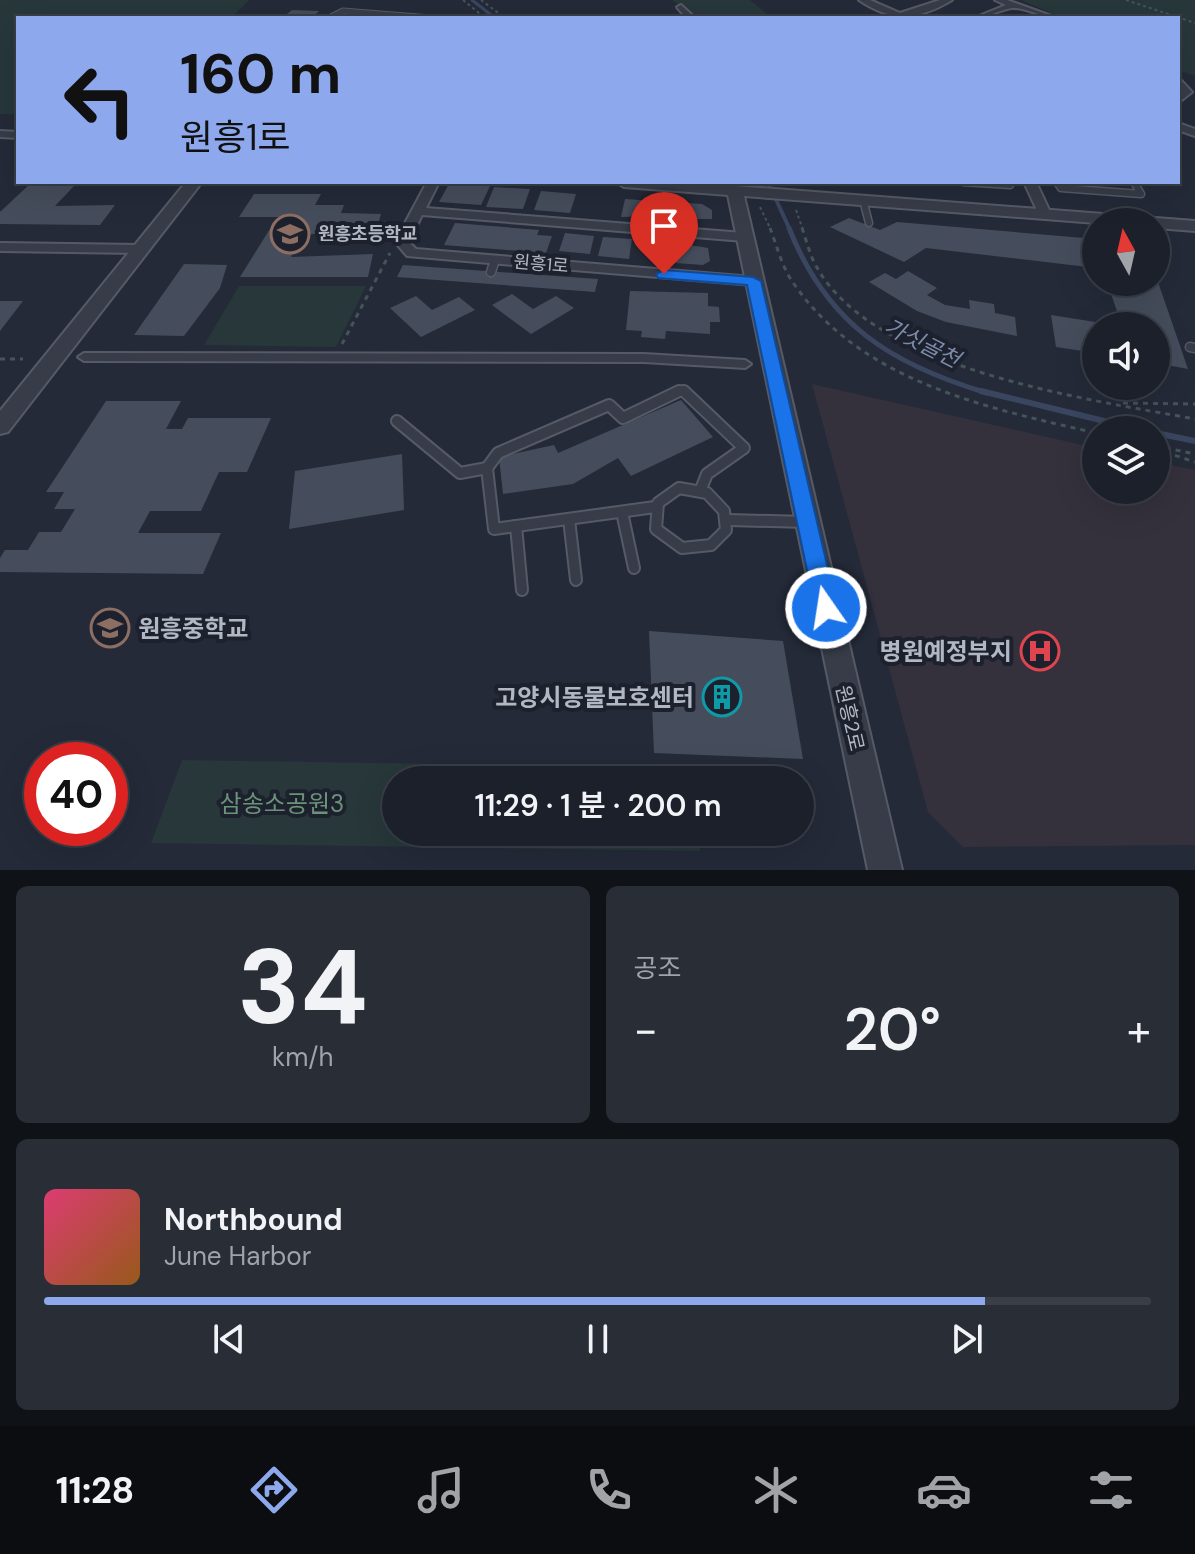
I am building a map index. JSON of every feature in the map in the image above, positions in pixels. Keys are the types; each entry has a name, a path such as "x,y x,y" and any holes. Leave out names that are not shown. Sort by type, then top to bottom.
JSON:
{"street":[{"path":"863,0 900,16"},
{"path":"905,16 948,0"},
{"path":"999,0 1047,16"},
{"path":"984,16 1014,5"},
{"path":"681,7 689,16"},
{"path":"1180,83 1187,92 1180,97"},
{"path":"0,426 192,184"},
{"name":"원흥1로","path":"432,184 402,242 412,253 493,266 753,281"},
{"path":"643,184 790,200 863,200 1082,217"},
{"path":"1031,184 1045,214"},
{"name":"원흥2로","path":"750,195 744,237 885,870"},
{"path":"419,211 744,237"},
{"path":"1170,224 1195,226"},
{"path":"0,247 139,249"},
{"path":"84,357 334,360 644,358 745,364"}],"lane":[{"path":"333,16 343,11 398,16"},
{"path":"1058,184 1061,188 1141,194 1135,184"},
{"path":"863,200 869,223"},
{"path":"655,507 494,529 487,468 498,453 609,405 623,418 682,390 744,448 707,474 701,489"},
{"path":"397,421 460,473 487,468"},
{"path":"679,488 701,489 720,501 728,520 721,539 712,546 687,549 663,538 653,518 655,507 669,492 679,488"},
{"path":"622,512 634,568"},
{"path":"569,519 576,580"},
{"path":"728,520 806,522"},
{"path":"516,526 522,590"}],"path":[{"path":"463,0 483,16"},
{"path":"481,0 502,16"},
{"path":"1126,0 1174,16"},
{"path":"750,195 762,207 793,284 828,324 875,359 937,391 1027,418 1082,430"},
{"path":"790,200 814,258 859,317 902,343 965,370 1195,419"},
{"path":"334,360 386,255 397,250"},
{"path":"0,359 23,359"},
{"path":"1116,404 1195,404"},
{"path":"1170,450 1195,454"},
{"path":"1170,453 1195,462"}],"shaded area":[{"name":"병원예정부지","path":"812,384 1082,445 1082,504 1170,504 1170,465 1195,470 1195,845 963,847 928,812"}],"green space":[{"path":"0,0 249,0 233,16 16,16 16,114 0,114"},
{"path":"672,0 750,0 770,16 692,16"},
{"path":"1021,0 1195,0 1195,76 1180,71 1180,16 1058,16"},
{"path":"239,286 366,286 336,347 204,345"},
{"name":"삼송소공원3","path":"182,760 567,766 382,766 382,846 700,846 700,851 151,843"}],"building":[{"path":"292,10 319,11 314,16 284,16"},
{"path":"30,184 134,184 74,186 55,206 115,205 100,225 0,224 0,212"},
{"path":"449,184 491,184 481,205 439,202"},
{"path":"494,187 530,189 523,209 486,207"},
{"path":"541,191 576,194 570,213 534,210"},
{"path":"254,194 321,194 315,205 344,205 341,213 381,214 379,221 385,221 380,234 303,234 291,257 373,254 368,277 240,277 273,224 279,224 283,217 239,217"},
{"path":"625,199 655,201 653,216 621,217"},
{"path":"672,202 702,204 712,210 712,219 670,219"},
{"path":"849,218 880,230 897,222 1082,238 1082,266 926,248 904,262 830,227"},
{"path":"455,223 539,230 537,235 552,236 546,253 444,245"},
{"path":"565,233 594,236 590,254 559,251"},
{"path":"603,237 632,239 629,259 598,256"},
{"path":"677,243 708,248 710,261 703,265 676,263"},
{"path":"184,264 227,265 220,288 184,336 134,335"},
{"path":"403,265 598,279 595,292 397,277"},
{"path":"908,271 937,288 927,295 945,305 970,309 969,300 994,304 995,313 1015,317 1017,336 946,322 917,311 869,282 885,273 896,279"},
{"path":"630,291 708,293 708,306 719,307 720,322 710,322 710,334 666,331 665,339 641,337 642,331 626,330"},
{"path":"512,294 533,309 556,296 574,308 531,334 492,305"},
{"path":"416,296 432,310 459,297 475,310 421,337 390,308"},
{"path":"1112,296 1163,296 1168,312 1117,312"},
{"path":"0,301 23,301 0,331"},
{"path":"1051,315 1082,320 1082,351 1056,347"},
{"path":"1170,317 1188,369 1170,366"},
{"path":"681,400 713,437 631,476 618,458 573,484 503,494 499,457 554,445 558,453"},
{"path":"106,401 181,401 166,429 182,429 188,418 271,418 247,472 219,472 201,511 150,511 138,533 221,533 203,574 0,572 0,558 5,550 28,550 39,532 61,532 75,509 54,509 64,492 46,492"},
{"path":"402,454 404,510 289,529 295,471"},
{"name":"고양시동물보호센터","path":"649,631 783,641 803,759 654,753"}],"waterway":[{"name":"가싯골천","path":"472,0 492,16"},
{"name":"가싯골천","path":"769,184 790,230"},
{"name":"가싯골천","path":"789,228 822,290 866,336 920,368 987,393"},
{"name":"가싯골천","path":"981,391 1084,416"},
{"name":"가싯골천","path":"1170,436 1195,441"}],"place":[{"name":"원흥초등학교","path":"290,234"},
{"name":"원흥중학교","path":"110,628"},
{"name":"병원예정부지","path":"1040,651"},
{"name":"고양시동물보호센터","path":"722,697"}],"route":[{"path":"664,274 753,281 826,608"}]}
